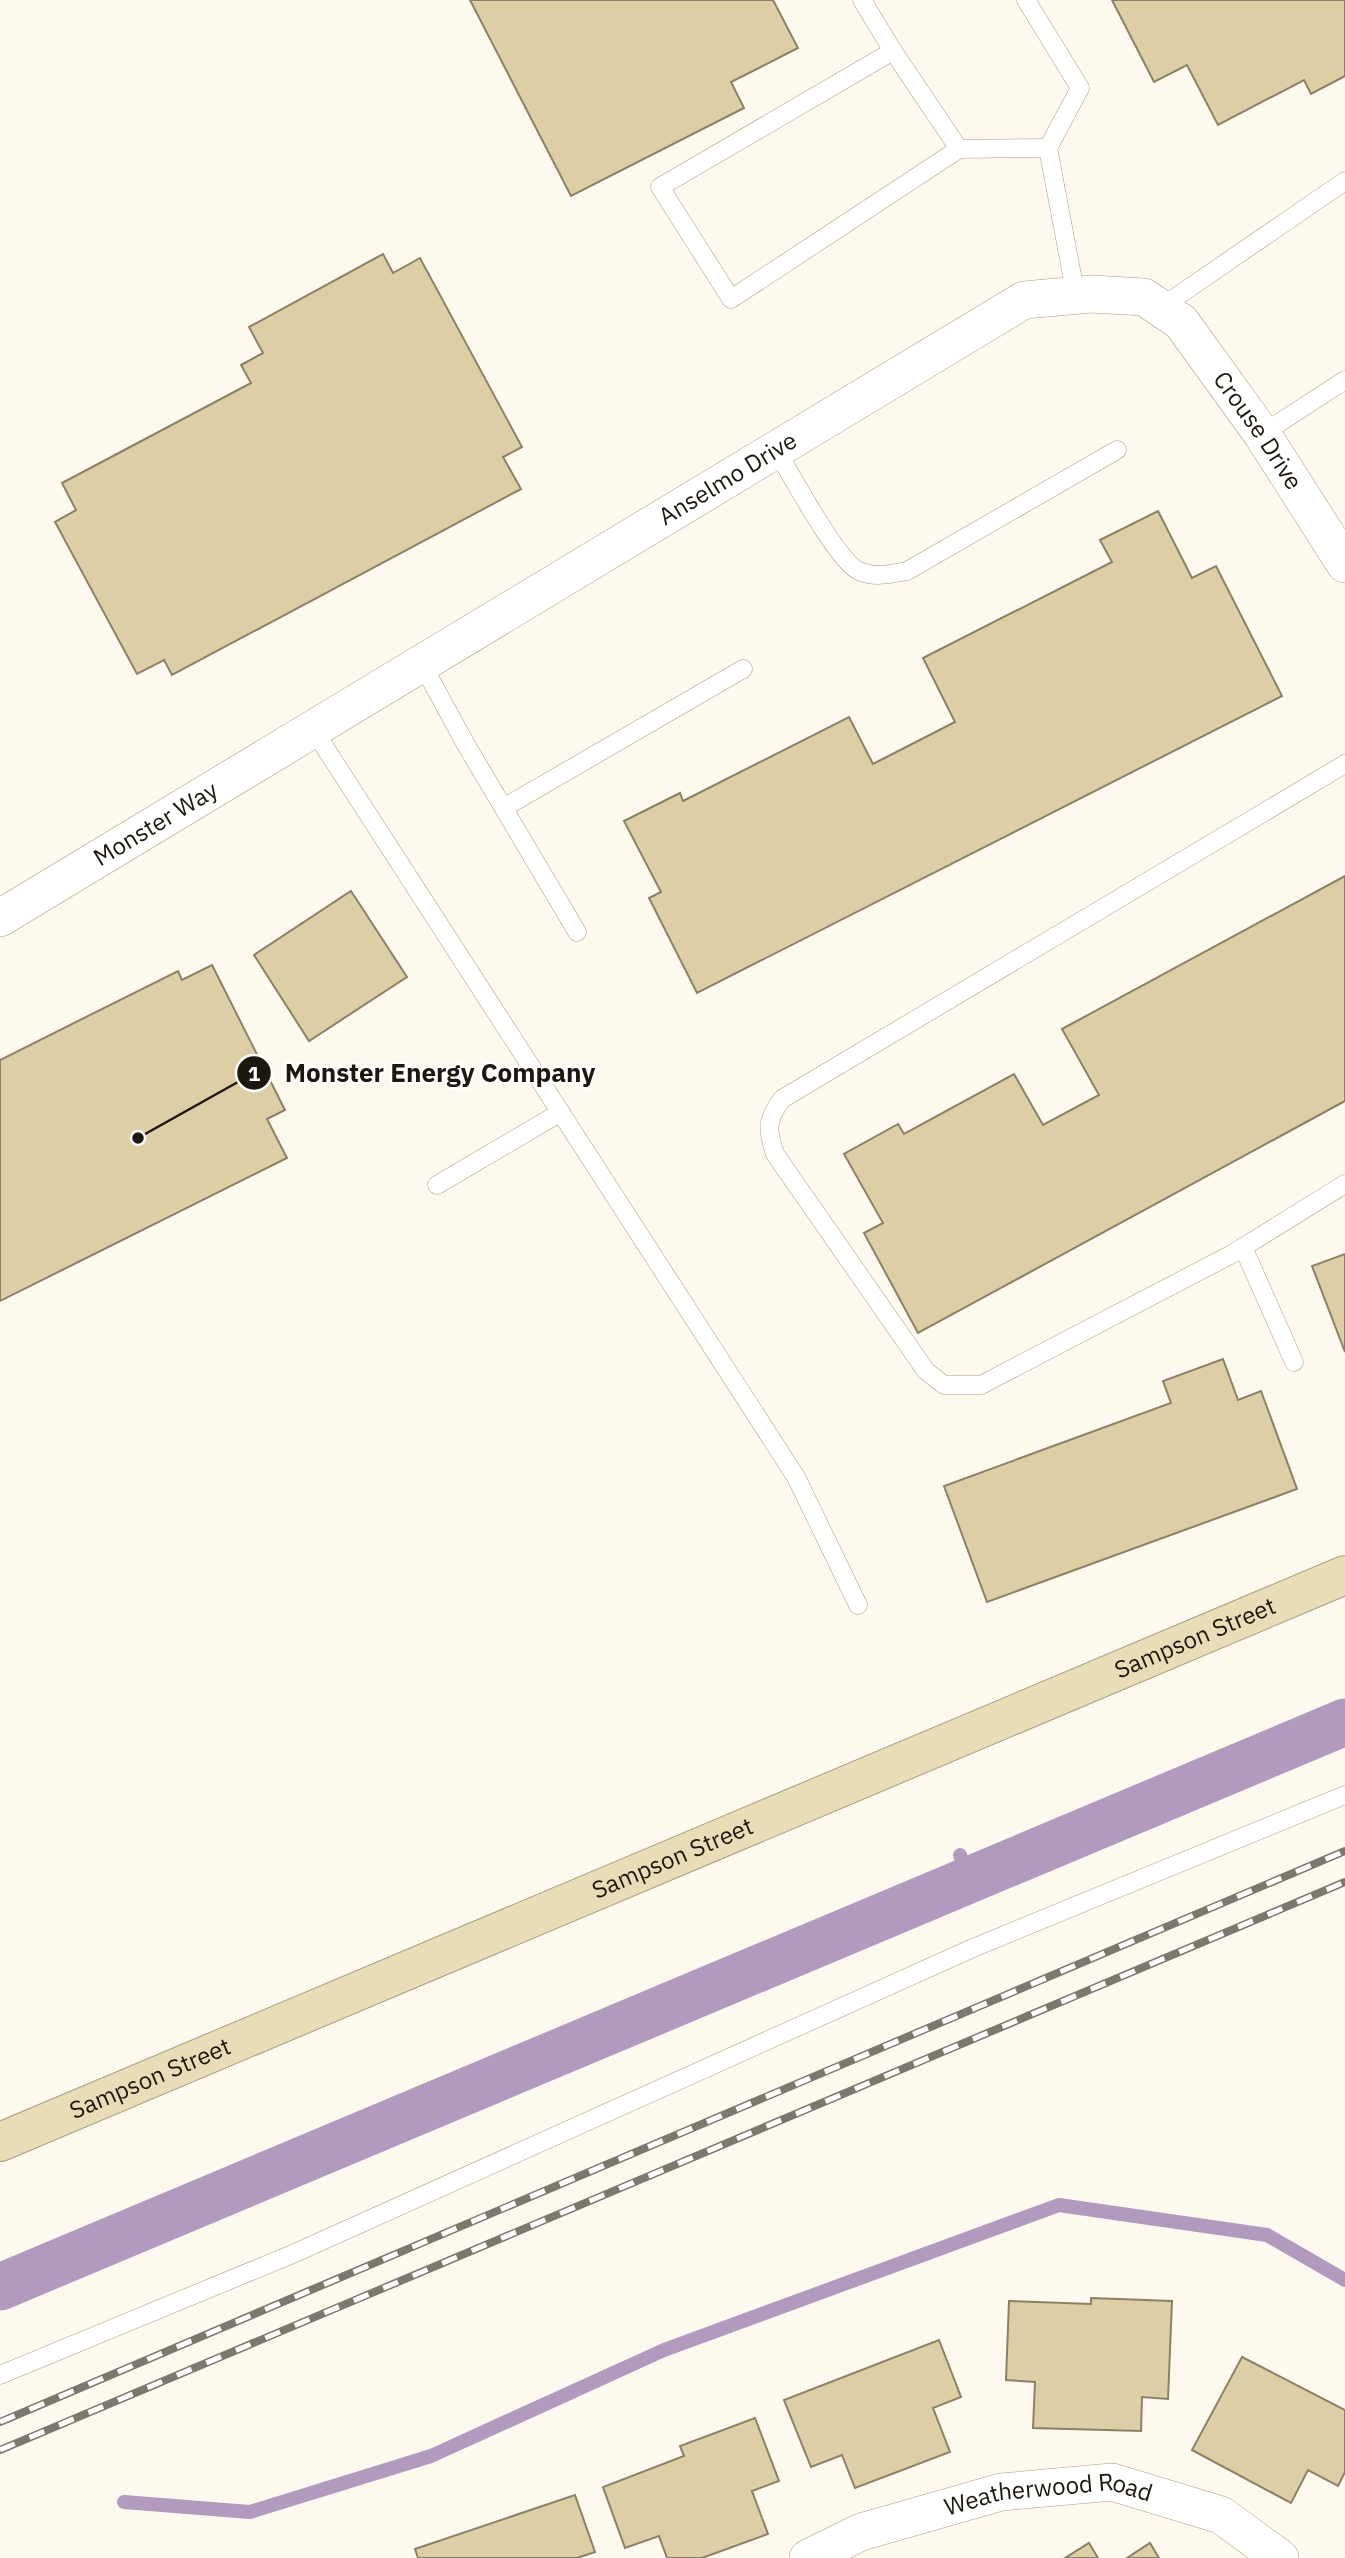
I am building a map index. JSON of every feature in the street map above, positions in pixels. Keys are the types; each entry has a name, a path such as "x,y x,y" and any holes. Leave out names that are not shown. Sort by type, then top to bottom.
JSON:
{"street":[{"name":"Anselmo Drive","path":"313,729 1024,300 1076,296 1144,297 1160,308"},
{"name":"Crouse Drive","path":"1160,308 1181,322 1262,434 1345,564"},
{"name":"Monster Way","path":"0,918 313,729"},
{"name":"Sampson Street","path":"0,2142 1345,1575"},
{"name":"Weatherwood Road","path":"808,2558 861,2532 1002,2492 1112,2482 1221,2515 1280,2558"}],"lane":[{"path":"862,0 959,149"},
{"path":"1026,0 1080,88 1048,148 1076,296"},
{"path":"893,51 660,187 731,299 959,149 1048,148"},
{"path":"1160,308 1345,181"},
{"path":"1262,434 1345,380"},
{"path":"776,450 840,554 857,570 880,576 907,571 1117,450"},
{"path":"422,664 465,743 577,932"},
{"path":"505,807 743,668"},
{"path":"313,729 796,1477 858,1605"},
{"path":"1345,764 782,1099 771,1114 768,1133 775,1154 926,1371 944,1385 981,1385 1243,1247 1345,1184"},
{"path":"437,1185 561,1112"},
{"path":"1243,1247 1294,1362"},
{"path":"0,2375 295,2253 973,1948 1345,1796"}],"building":[{"path":"470,0 773,0 798,48 731,82 744,108 571,196"},
{"path":"1112,0 1345,0 1345,76 1311,94 1304,80 1218,125 1187,65 1154,82"},
{"path":"383,254 393,273 420,258 522,447 503,457 521,489 172,675 164,660 137,674 55,522 76,510 62,483 251,383 241,365 263,353 249,327"},
{"path":"1158,511 1192,578 1216,566 1282,696 697,993 649,898 661,892 624,821 680,793 683,801 849,717 873,764 955,722 923,658 1112,562 1100,540"},
{"path":"1345,876 1345,1101 918,1333 864,1233 883,1223 844,1154 898,1124 904,1134 1014,1074 1043,1125 1099,1095 1062,1029"},
{"path":"351,891 407,977 309,1041 254,955"},
{"path":"212,965 285,1110 267,1119 287,1158 0,1301 0,1060 178,971 182,980"},
{"path":"1345,1254 1345,1352 1312,1266"},
{"path":"1223,1359 1238,1400 1261,1391 1297,1489 987,1602 944,1486 1171,1403 1163,1381"},
{"path":"1091,2298 1172,2301 1168,2399 1142,2397 1141,2431 1033,2428 1035,2382 1006,2380 1009,2301 1091,2304"},
{"path":"939,2340 961,2397 933,2408 950,2452 855,2488 842,2455 811,2467 784,2400"},
{"path":"1242,2357 1345,2410 1345,2472 1338,2486 1308,2470 1291,2503 1192,2450"},
{"path":"755,2418 779,2481 752,2491 768,2534 702,2558 667,2558 659,2536 625,2548 603,2487 684,2456 680,2446"},
{"path":"575,2495 595,2552 577,2558 418,2558 415,2549"},
{"path":"1089,2543 1098,2558 1065,2558"},
{"path":"1150,2543 1159,2558 1127,2558"}],"waterway":[{"path":"0,2287 1345,1722"},
{"path":"960,1855 969,1880"},
{"path":"124,2502 250,2512 431,2456 664,2350 1059,2205 1267,2235 1345,2280"}],"railway":[{"path":"0,2422 1345,1851"},
{"path":"0,2450 1345,1882"}],"place":[{"name":"Monster Energy Company","path":"138,1138"}]}
